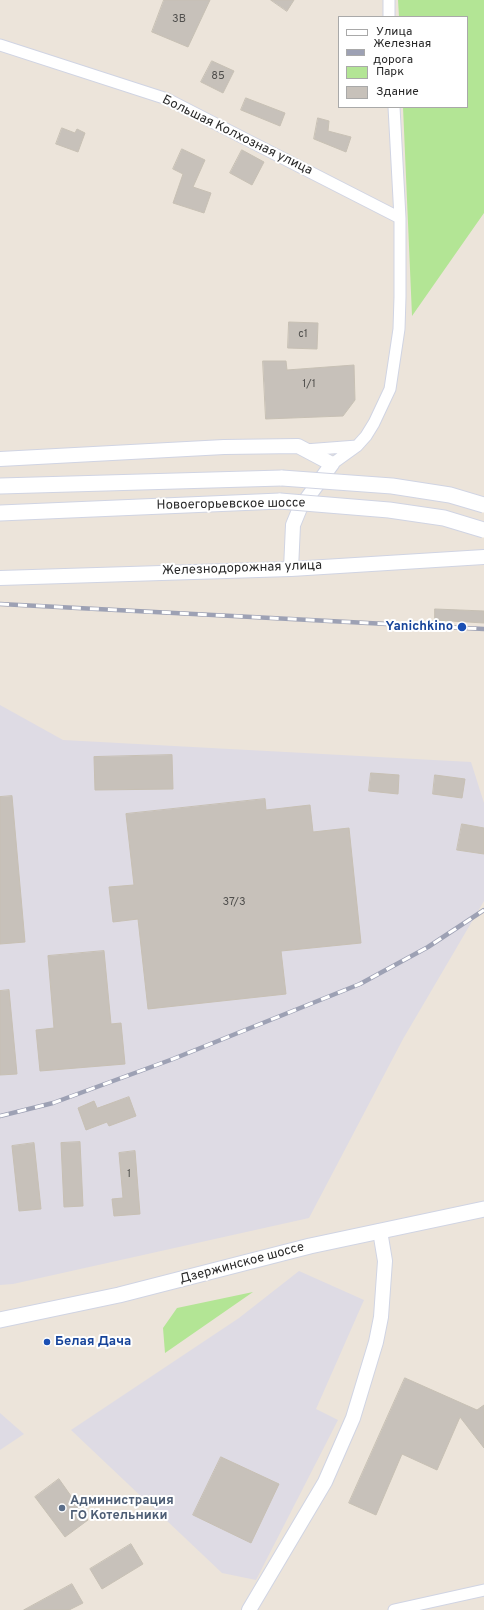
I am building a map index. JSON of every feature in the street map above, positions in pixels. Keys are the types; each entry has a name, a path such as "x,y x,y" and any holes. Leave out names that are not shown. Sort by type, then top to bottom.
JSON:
{"main road":[{"name":"Новоегорьевское шоссе","path":"0,486 282,478 392,486 450,495 484,505"},
{"name":"Новоегорьевское шоссе","path":"0,513 280,501 389,510 444,518 484,530"},
{"name":"Дзержинское шоссе","path":"0,1320 127,1293 310,1246 484,1209"}],"street":[{"path":"388,0 389,16"},
{"name":"Большая Колхозная улица","path":"0,45 167,99 400,218"},
{"path":"291,569 293,525 300,508 332,464 358,446 366,436 374,423 390,389 399,329 400,218 394,108"},
{"path":"0,459 224,446 298,446 332,464"},
{"path":"305,450 358,446"},
{"name":"Железнодорожная улица","path":"0,578 291,569 484,558"},
{"path":"249,1610 324,1482 353,1418 376,1342 381,1317 385,1262 380,1231"},
{"path":"394,1610 484,1590"}],"shaded area":[{"path":"0,705 63,740 471,762 484,803 484,901 403,1039 309,1218 13,1284 0,1285"},
{"path":"299,1271 364,1300 316,1409 338,1420 256,1580 222,1573 71,1430 239,1318"},
{"path":"0,1413 24,1434 0,1450"}],"green space":[{"path":"398,0 484,0 484,213 412,316 403,108 468,108 468,16 399,16"},
{"path":"253,1292 165,1353 163,1328 177,1308"}],"building":[{"path":"164,0 210,0 188,47 152,32"},
{"path":"271,0 294,0 287,11"},
{"path":"212,61 234,71 223,93 201,82"},
{"path":"246,98 285,113 280,126 241,110"},
{"path":"318,118 329,121 328,131 351,137 346,152 314,139"},
{"path":"62,128 75,133 77,129 85,133 78,152 56,144"},
{"path":"182,149 205,160 193,187 211,193 204,213 173,203 183,174 173,169"},
{"path":"242,150 264,162 252,185 230,173"},
{"path":"289,322 318,323 317,349 288,348"},
{"path":"263,361 286,361 287,370 354,365 355,400 343,416 266,419"},
{"path":"435,609 484,611 484,623 435,620"},
{"path":"172,755 173,789 95,790 94,757"},
{"path":"371,773 399,775 398,794 369,791"},
{"path":"435,775 465,779 462,798 433,794"},
{"path":"12,796 25,942 0,944 0,797"},
{"path":"265,799 266,810 310,805 313,832 349,828 361,943 281,951 286,994 148,1009 138,919 113,922 109,887 134,885 126,814"},
{"path":"462,824 484,828 484,854 457,850"},
{"path":"104,951 111,1024 121,1023 125,1064 40,1071 36,1030 54,1028 48,956"},
{"path":"9,990 17,1074 0,1075 0,991"},
{"path":"129,1097 136,1116 109,1126 107,1122 86,1130 78,1108 94,1101 97,1108"},
{"path":"80,1142 83,1206 64,1207 61,1143"},
{"path":"34,1143 41,1209 19,1211 12,1146"},
{"path":"135,1151 140,1214 114,1216 112,1199 123,1198 119,1153"},
{"path":"405,1378 477,1410 484,1405 484,1448 460,1417 437,1470 402,1454 376,1515 349,1503"},
{"path":"221,1457 279,1484 251,1543 193,1515"},
{"name":"Администрация ГО Котельники","path":"59,1479 88,1520 65,1537 35,1497"},
{"path":"131,1544 143,1564 102,1589 90,1569"},
{"path":"72,1584 83,1603 69,1610 24,1610"}],"railway":[{"path":"0,604 484,629"},
{"path":"0,1116 53,1103 173,1059 360,984 428,947 484,910"}],"place":[{"name":"Yanichkino","path":"462,627"},
{"name":"Белая Дача","path":"47,1342"},
{"name":"Администрация ГО Котельники","path":"62,1508"}]}
